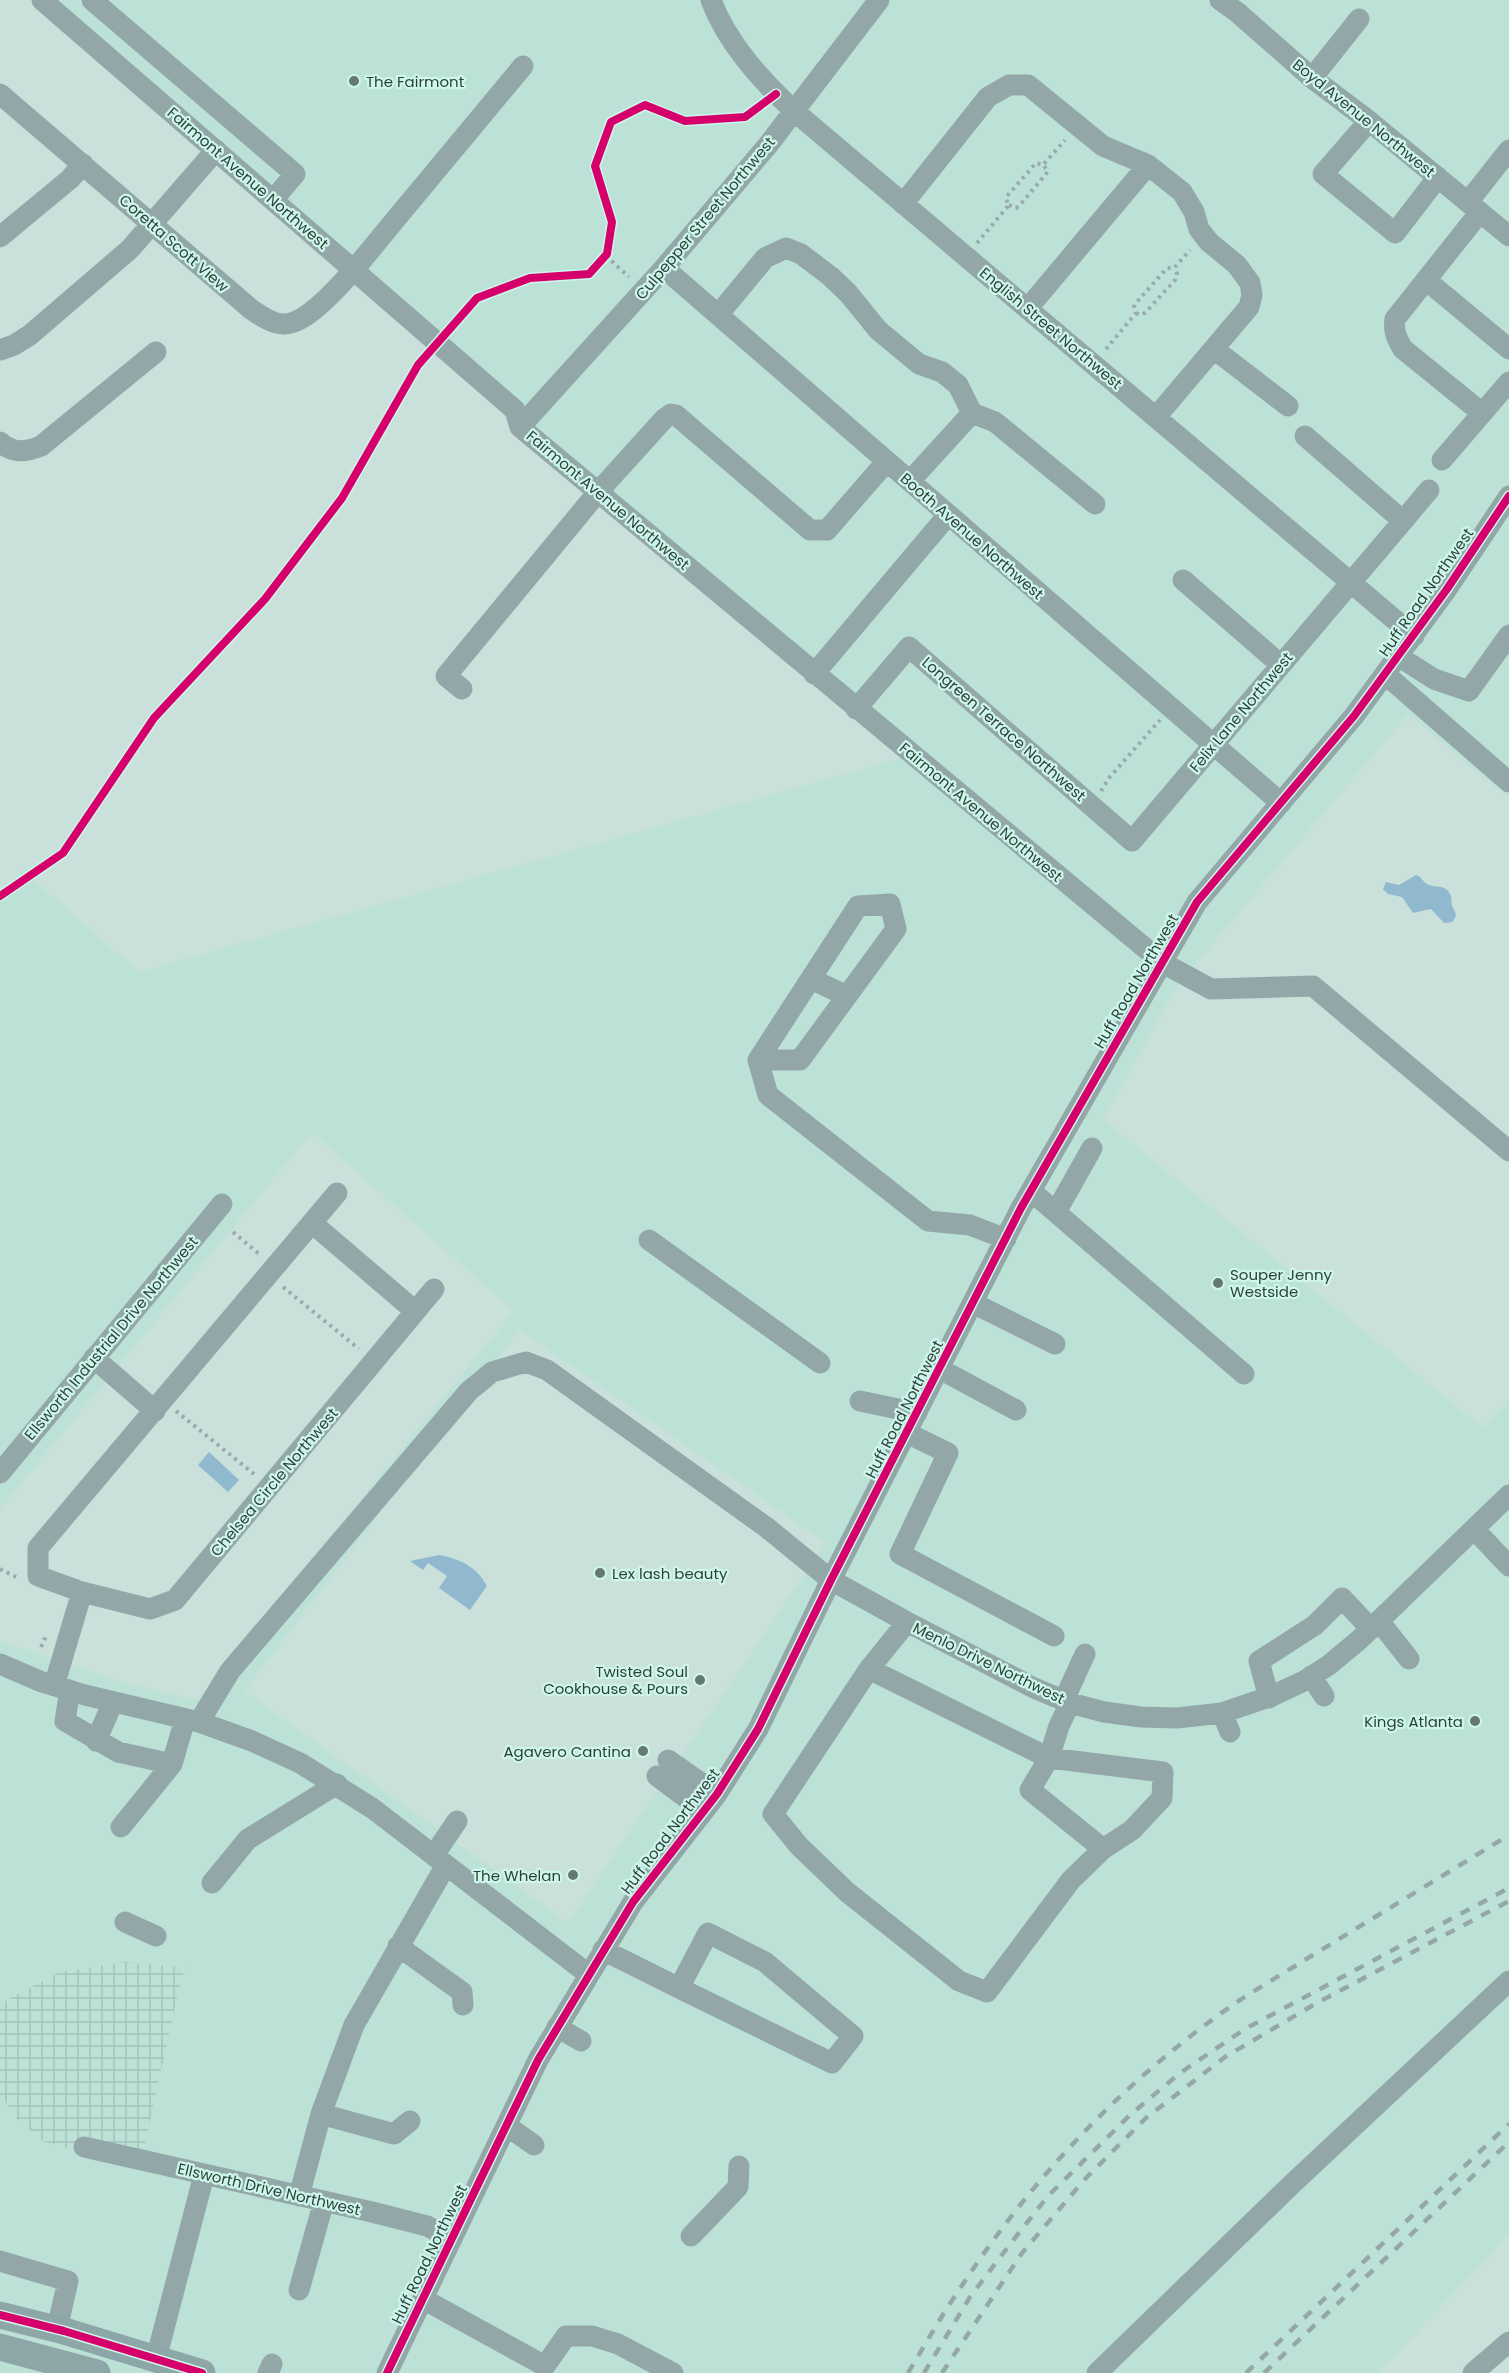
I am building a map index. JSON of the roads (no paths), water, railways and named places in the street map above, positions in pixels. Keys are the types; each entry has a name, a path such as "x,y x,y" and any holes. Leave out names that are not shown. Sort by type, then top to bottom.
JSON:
{"main road":[{"path":"0,2315 57,2329 202,2373"},
{"path":"0,2347 97,2373"}],"street":[{"name":"Fairmont Avenue Northwest","path":"42,0 515,410 520,427 1163,963 1211,989 1313,986 1509,1151"},
{"name":"English Street Northwest","path":"711,0 729,34 750,64 770,88 794,111 1414,636"},
{"name":"Culpepper Street Northwest","path":"520,427 664,268 794,111 879,0"},
{"path":"75,29 94,2 295,174 273,200"},
{"name":"Boyd Avenue Northwest","path":"1235,4 1312,78 1369,121 1509,236"},
{"path":"1312,78 1359,19"},
{"path":"111,59 131,34"},
{"path":"354,270 523,66"},
{"path":"903,204 988,97 1009,85 1028,85 1103,146 1148,165 1182,192 1203,234 1237,265 1250,283 1252,295 1249,307 1156,417"},
{"path":"174,113 195,89"},
{"name":"Coretta Scott View","path":"0,94 252,310 267,320 282,325 297,321 317,306 354,270"},
{"path":"0,350 30,335 123,255 153,224 210,145 225,115"},
{"path":"1369,121 1323,174 1395,233 1438,177"},
{"path":"1482,413 1403,349 1395,332 1395,319 1426,280 1509,150"},
{"path":"0,237 70,179 83,164"},
{"path":"1028,308 1148,165"},
{"path":"718,315 765,258 786,248 801,254 848,293 878,330 919,364 942,372 958,385 972,412 995,422 1095,504"},
{"name":"Booth Avenue Northwest","path":"664,268 1281,803"},
{"path":"1426,280 1509,349"},
{"path":"1214,349 1288,406"},
{"path":"0,442 16,451 28,451 41,446 156,352"},
{"path":"1442,460 1509,382"},
{"path":"910,481 972,412"},
{"path":"462,689 447,676 598,492 671,414 676,415 810,530 827,530 887,461"},
{"path":"1305,436 1403,521"},
{"name":"Felix Lane Northwest","path":"1132,841 1352,583 1428,490"},
{"name":"Huff Road Northwest","path":"387,2373 507,2126 544,2070 557,2027 633,1902 710,1803 758,1729 831,1580 1031,1191 1197,902 1354,716 1414,636 1509,496"},
{"path":"814,674 948,515"},
{"path":"1183,580 1281,665"},
{"path":"1398,656 1434,679 1469,691 1509,635"},
{"name":"Longreen Terrace Northwest","path":"856,709 909,647 1132,841"},
{"path":"1385,674 1509,782"},
{"path":"758,1060 800,1060 896,929 890,904 858,906 758,1060 768,1095 928,1221 970,1225 1006,1239"},
{"path":"811,978 847,996"},
{"path":"1056,1212 1092,1148"},
{"path":"1031,1191 1244,1374"},
{"name":"Chelsea Circle Northwest","path":"337,1193 165,1410 38,1548 38,1576 82,1592 150,1609 175,1600 434,1289"},
{"name":"Ellsworth Industrial Drive Northwest","path":"0,1473 222,1204"},
{"path":"312,1223 416,1311"},
{"path":"649,1240 820,1363"},
{"path":"973,1303 1055,1344"},
{"path":"94,1358 165,1410"},
{"name":"Menlo Drive Northwest","path":"172,1764 192,1720 230,1671 469,1392 492,1372 526,1362 556,1376 766,1527 831,1580 1034,1688 1104,1712 1141,1718 1226,1722 1311,1676 1329,1665 1375,1625 1509,1495"},
{"path":"940,1369 1016,1410"},
{"path":"860,1401 917,1413"},
{"path":"908,1432 948,1453 900,1554 1054,1636"},
{"path":"1474,1529 1509,1566"},
{"path":"82,1592 62,1688 65,1721 118,1752 172,1764 121,1827"},
{"path":"1269,1698 1259,1661 1315,1625 1342,1598 1375,1625 1409,1659"},
{"path":"869,1669 1048,1758 1163,1772 1162,1798 1132,1830 1103,1849 1071,1880 987,1992 959,1980 847,1892 799,1846 773,1814 869,1669 907,1622"},
{"path":"1085,1654 1048,1758 1030,1790 1103,1849"},
{"path":"0,1664 62,1688 192,1720 252,1741 300,1763 337,1784 372,1808 588,1974"},
{"path":"1311,1676 1324,1696"},
{"path":"96,1741 113,1702"},
{"path":"662,1768 710,1803"},
{"path":"212,1883 248,1839 337,1784"},
{"path":"299,2196 321,2114 354,2025 398,1946 457,1821"},
{"path":"125,1922 156,1936"},
{"path":"603,1950 679,1988 832,2063 853,2036 765,1962 708,1933 679,1988"},
{"path":"398,1946 462,1992 463,2005"},
{"path":"1097,2373 1283,2193 1509,1981"},
{"path":"557,2027 581,2041"},
{"path":"321,2114 394,2134 410,2121"},
{"path":"507,2126 534,2145"},
{"name":"Ellsworth Drive Northwest","path":"84,2147 427,2226 452,2239"},
{"path":"691,2236 738,2187 739,2166"},
{"path":"156,2359 204,2175"},
{"path":"299,2290 324,2202"},
{"path":"0,2261 68,2281 57,2329"},
{"path":"423,2299 545,2366 566,2336 592,2336 618,2344 673,2373"},
{"path":"1473,2373 1509,2342"}],"water":[{"path":"1416,875 1427,884 1444,888 1449,892 1456,914 1452,922 1444,923 1431,909 1413,913 1402,897 1388,894 1383,889 1386,882 1399,885"},
{"path":"209,1452 239,1480 228,1492 198,1465"},
{"path":"439,1555 467,1564 478,1573 487,1586 470,1610 439,1588 447,1576 428,1563 423,1570 410,1561"}],"railway":[{"path":"908,2373 992,2242 1056,2163 1127,2090 1205,2025 1246,1996 1509,1835"},
{"path":"924,2373 970,2297 1048,2196 1130,2115 1180,2073 1245,2029 1509,1888"},
{"path":"942,2373 1022,2253 1085,2179 1146,2118 1225,2057 1315,2004 1509,1901"},
{"path":"1246,2373 1509,2124"},
{"path":"1264,2373 1509,2142"}],"place":[{"name":"The Fairmont","path":"354,81"},
{"name":"Souper Jenny Westside","path":"1218,1283"},
{"name":"Lex lash beauty","path":"600,1573"},
{"name":"Twisted Soul Cookhouse & Pours","path":"700,1680"},
{"name":"Kings Atlanta","path":"1475,1721"},
{"name":"Agavero Cantina","path":"643,1751"},
{"name":"The Whelan","path":"573,1875"}]}
